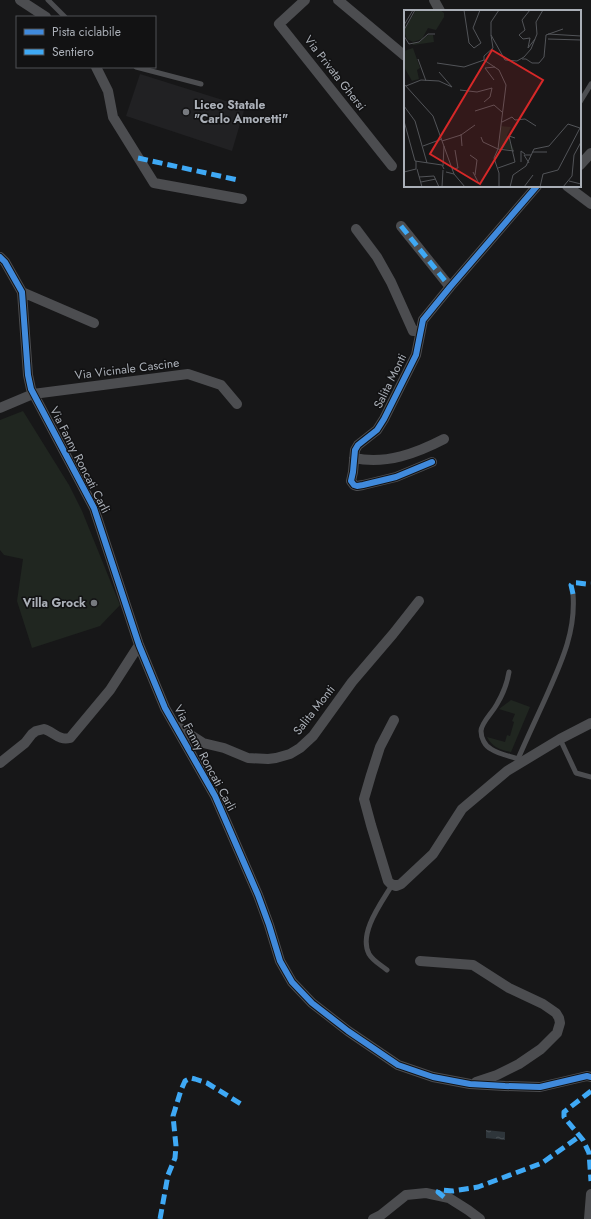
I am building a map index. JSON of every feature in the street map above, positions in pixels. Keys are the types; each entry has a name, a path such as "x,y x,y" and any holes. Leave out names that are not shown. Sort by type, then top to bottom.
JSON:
{"street":[{"path":"20,0 44,16"},
{"name":"Via Privata Ghersi","path":"305,0 279,24 392,166"},
{"path":"338,0 404,55"},
{"path":"434,0 439,10"},
{"path":"96,68 108,91 113,117 154,183 242,199"},
{"path":"581,164 591,153"},
{"name":"Salita Monti","path":"432,462 396,478 357,486 351,481 354,472 355,450 358,445 377,430 384,419 416,355 423,320 536,187"},
{"path":"568,187 591,204"},
{"path":"401,226 450,287"},
{"path":"356,229 377,257 391,282 414,331 420,331"},
{"name":"Via Fanny Roncati Carli","path":"0,257 5,262 22,292 28,375 33,394 94,508 139,645 165,708 218,803 258,895 280,961 292,982 312,1003 348,1031 398,1065 433,1077 470,1084 540,1087 587,1076 591,1077"},
{"path":"22,292 94,323"},
{"name":"Via Vicinale Cascine","path":"0,408 33,394 188,374 221,385 238,404"},
{"path":"354,458 362,460 376,460 398,457 444,439"},
{"name":"Salita Monti","path":"174,724 203,743 224,748 248,758 268,760 290,754 300,748 313,736 352,682 419,601"},
{"path":"0,763 25,743 36,731 44,729 61,738 70,738 110,690 139,645"},
{"path":"394,720 380,747 370,775 364,799 389,882 396,886 401,884 433,854 462,809 507,771 521,760 591,723"},
{"name":"Via Fanny Roncati Carli","path":"420,961 473,965 508,988 543,1004 556,1013 559,1018 560,1023 557,1033 540,1049 519,1064 497,1075 470,1084"},
{"path":"373,1219 381,1215 406,1195 426,1193 449,1198 480,1219"},
{"path":"589,1219 591,1194"}],"lane":[{"path":"48,0 64,16"},
{"path":"140,68 201,84"},
{"path":"581,100 591,84"},
{"path":"509,672 504,692 481,730 482,738 489,748 498,753 521,760 566,652 572,623 574,606 573,594"},
{"path":"560,739 576,773 591,777"},
{"path":"387,970 373,960 368,954 366,937 376,912 392,885"}],"shaded area":[{"name":"Liceo Statale \"Carlo Amoretti\"","path":"140,74 245,107 232,151 126,116"},
{"path":"23,411 69,485 82,511 120,605 100,626 32,648 17,601 23,559 4,555 0,550 0,420"},
{"path":"511,700 530,707 511,752 497,748 487,737 505,742 507,735 510,736 514,722 512,721 515,714 499,709"}],"water":[{"path":"486,1130 505,1132 505,1140 486,1138"}],"marked path":[{"path":"138,158 238,180"},
{"path":"401,226 450,287"},
{"path":"573,594 571,585 573,583 591,584"},
{"path":"160,1219 168,1175 175,1158 176,1146 173,1116 185,1081 191,1078 207,1083 241,1104"},
{"path":"591,1091 564,1112 564,1117 583,1140 589,1153 591,1181"},
{"path":"444,1197 438,1192 439,1190 453,1191 478,1187 542,1163 580,1136"}],"cycle path":[{"path":"432,462 396,477 363,485 357,486 351,481 355,450 358,445 377,430 384,419 416,355 423,320 536,187"},
{"path":"0,257 5,262 22,292 28,375 31,389 94,508 139,645 165,708 215,796 258,895 280,961 292,982 312,1003 348,1031 398,1065 433,1077 470,1084 540,1087 587,1076 591,1077"}],"place":[{"name":"Liceo Statale \"Carlo Amoretti\"","path":"186,112"},
{"name":"Villa Grock","path":"94,603"}]}
